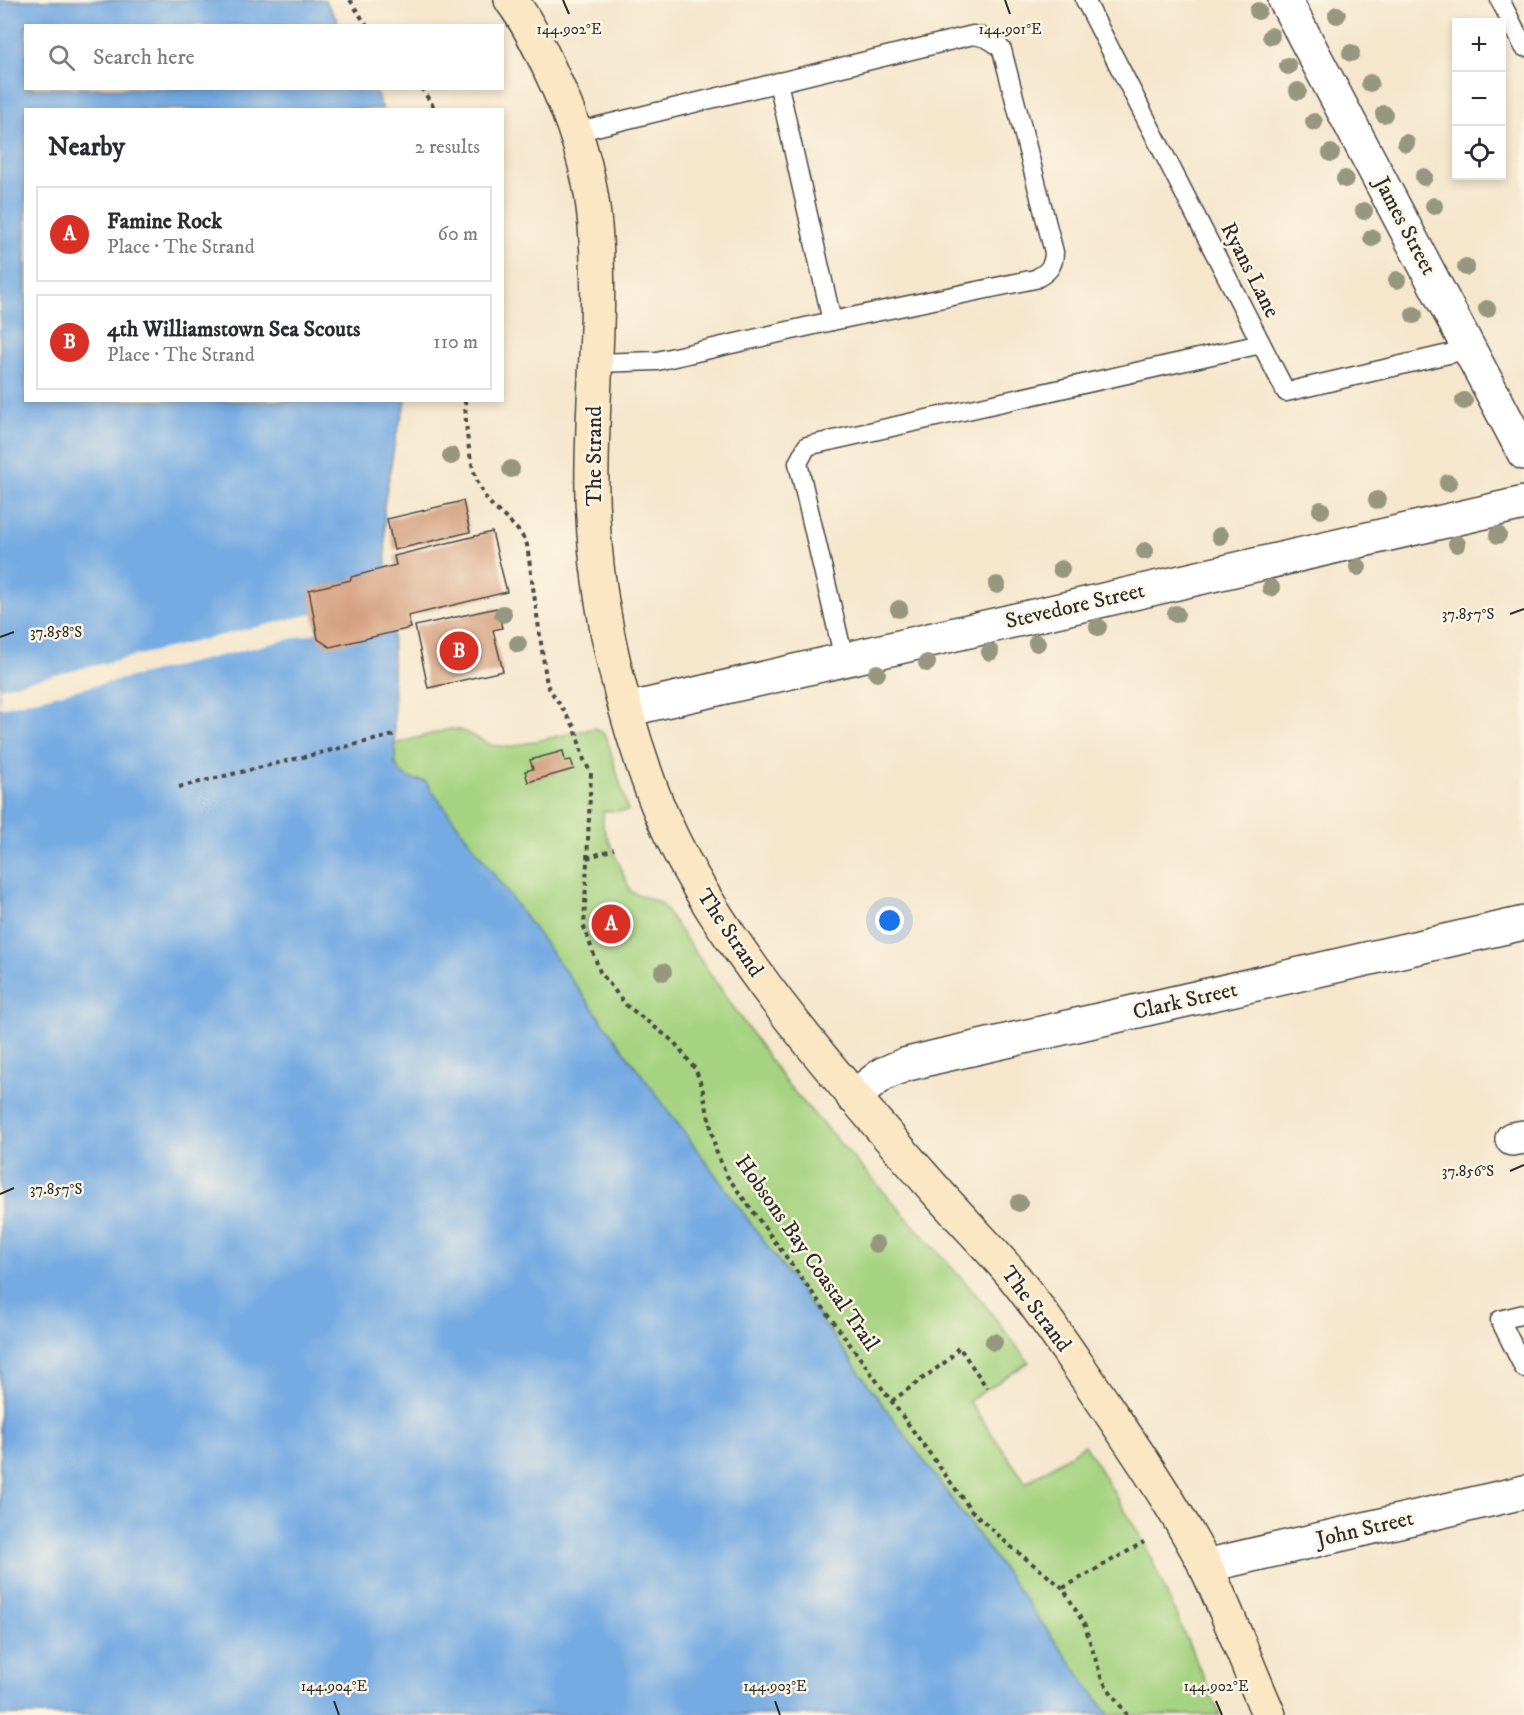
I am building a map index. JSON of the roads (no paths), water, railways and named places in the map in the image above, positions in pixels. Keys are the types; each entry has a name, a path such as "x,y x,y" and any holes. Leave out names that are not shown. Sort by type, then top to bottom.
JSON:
{"street":[{"name":"James Street","path":"1285,0 1524,453"},
{"name":"The Strand","path":"519,6 566,103 583,157 594,214 597,272 592,498 596,547 603,602 626,710 663,819 701,892 754,971 818,1055 1008,1269 1045,1316 1158,1485 1205,1566 1269,1715"},
{"name":"Stevedore Street","path":"626,710 1524,503"},
{"name":"Clark Street","path":"853,1097 884,1074 904,1065 1524,923"},
{"name":"John Street","path":"1205,1566 1524,1492"}],"lane":[{"name":"Ryans Lane","path":"1085,0 1286,392 1470,349"},
{"path":"1500,0 1524,47"},
{"path":"575,132 973,35 992,40 1002,50 1053,245 1054,260 1051,267 1044,275 1035,279 832,321 657,362 595,363"},
{"path":"778,82 832,321"},
{"path":"844,659 798,463 807,446 1261,344"},
{"path":"1524,1314 1500,1320 1524,1368"}],"water":[{"path":"0,0 325,0 339,24 24,24 24,90 374,90 383,108 24,108 24,402 406,402 396,436 384,505 387,596 392,615 395,764 407,777 425,781 1109,1715 0,1715"}],"place":[{"name":"4th Williamstown Sea Scouts","path":"459,651"},
{"name":"Famine Rock","path":"611,924"}]}
